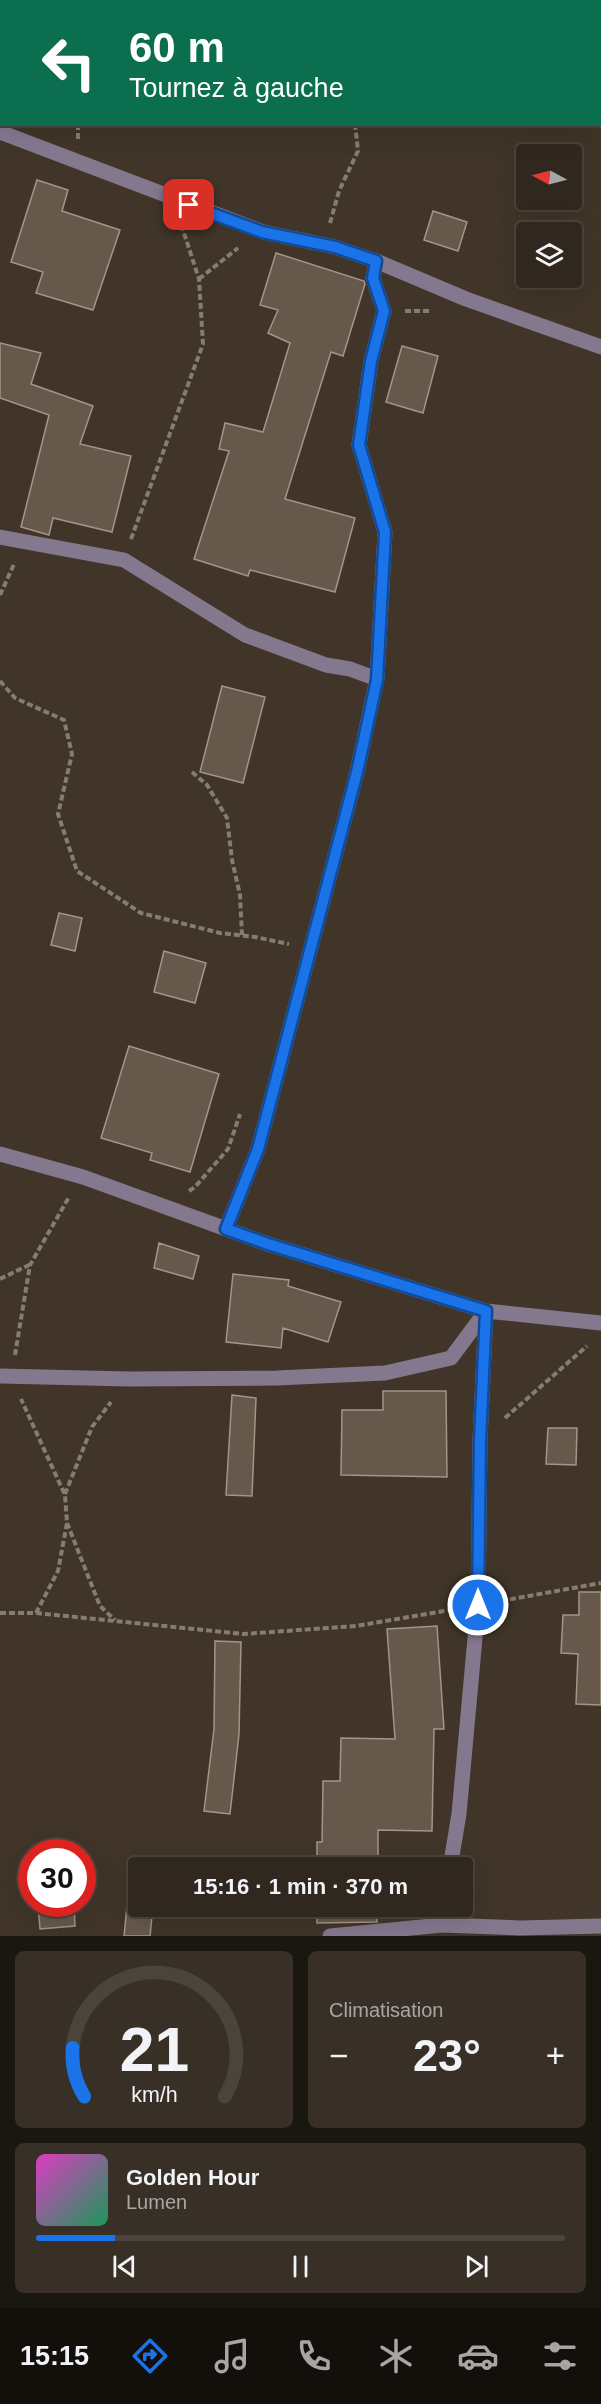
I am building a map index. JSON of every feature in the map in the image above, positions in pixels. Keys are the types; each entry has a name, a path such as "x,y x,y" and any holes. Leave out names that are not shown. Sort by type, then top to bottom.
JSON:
{"street":[{"path":"0,132 262,232 335,247 376,261 466,299 601,347"},
{"path":"226,1229 258,1149 357,772 377,680 385,532 359,445 371,361 384,311 373,278 376,261"},
{"path":"0,537 124,560 245,635 326,665 350,669 377,680"},
{"path":"0,1154 83,1176 268,1244 486,1311 601,1323"},
{"path":"6,1377 277,1378 385,1373 451,1358 486,1311"},
{"path":"452,1857 459,1814 478,1605 480,1440 486,1311"},
{"path":"442,1925 443,1917"},
{"path":"330,1936 442,1925 520,1928 601,1926"}],"path":[{"path":"335,247 330,223 339,191 358,151 355,126"},
{"path":"124,560 203,344 199,279 190,247 170,198"},
{"path":"199,279 234,250 262,232"},
{"path":"0,595 24,542"},
{"path":"0,681 15,698 64,720 72,754 58,814 77,871 141,913 220,933 311,948"},
{"path":"192,772 207,785 227,818 232,860 240,895 242,935"},
{"path":"163,1206 195,1187 228,1149 243,1108"},
{"path":"36,1613 58,1571 67,1523 65,1495 6,1377 30,1265 58,1212 83,1176"},
{"path":"0,1279 30,1265"},
{"path":"480,1440 592,1341"},
{"path":"65,1495 92,1427 129,1379"},
{"path":"67,1523 100,1606 117,1621"},
{"path":"0,1613 36,1613 243,1634 356,1626 601,1583"}],"building":[{"path":"37,180 68,190 62,211 120,230 93,310 36,293 43,272 11,262"},
{"path":"433,211 467,222 458,251 424,240"},
{"path":"276,253 364,281 365,284 343,356 331,352 285,499 355,518 335,592 250,570 248,576 194,559 229,451 219,449 225,423 263,432 290,343 268,333 278,310 260,305"},
{"path":"0,343 41,353 31,384 93,406 80,444 131,456 112,532 53,518 49,535 21,527 49,415 0,398"},
{"path":"402,346 438,356 423,413 386,402"},
{"path":"222,686 265,697 243,783 200,772"},
{"path":"59,913 82,918 75,951 51,945"},
{"path":"164,951 206,963 195,1003 154,992"},
{"path":"129,1046 219,1074 190,1172 150,1160 152,1153 101,1138"},
{"path":"159,1243 199,1256 193,1279 154,1268"},
{"path":"233,1274 289,1280 288,1286 341,1302 328,1342 283,1328 281,1348 226,1342"},
{"path":"383,1391 446,1391 447,1477 341,1475 342,1410 383,1410"},
{"path":"232,1395 256,1398 252,1496 226,1495"},
{"path":"548,1428 577,1428 576,1465 546,1464"},
{"path":"579,1592 601,1592 601,1705 576,1704 578,1654 561,1653 563,1615 579,1615"},
{"path":"437,1626 444,1729 434,1729 432,1831 378,1830 378,1857 317,1857 317,1842 322,1842 323,1781 340,1781 341,1738 395,1739 387,1629"},
{"path":"215,1641 241,1642 239,1734 230,1814 204,1811 214,1729"},
{"path":"127,1906 128,1917 152,1917 150,1936 124,1936"},
{"path":"39,1917 75,1917 75,1926 40,1929"},
{"path":"317,1917 377,1917 377,1922 317,1923"}],"route":[{"path":"189,205 262,232 335,247 376,261 373,278 384,311 371,361 359,445 385,532 377,680 357,772 258,1149 226,1229 486,1311 480,1440 478,1605"}]}
